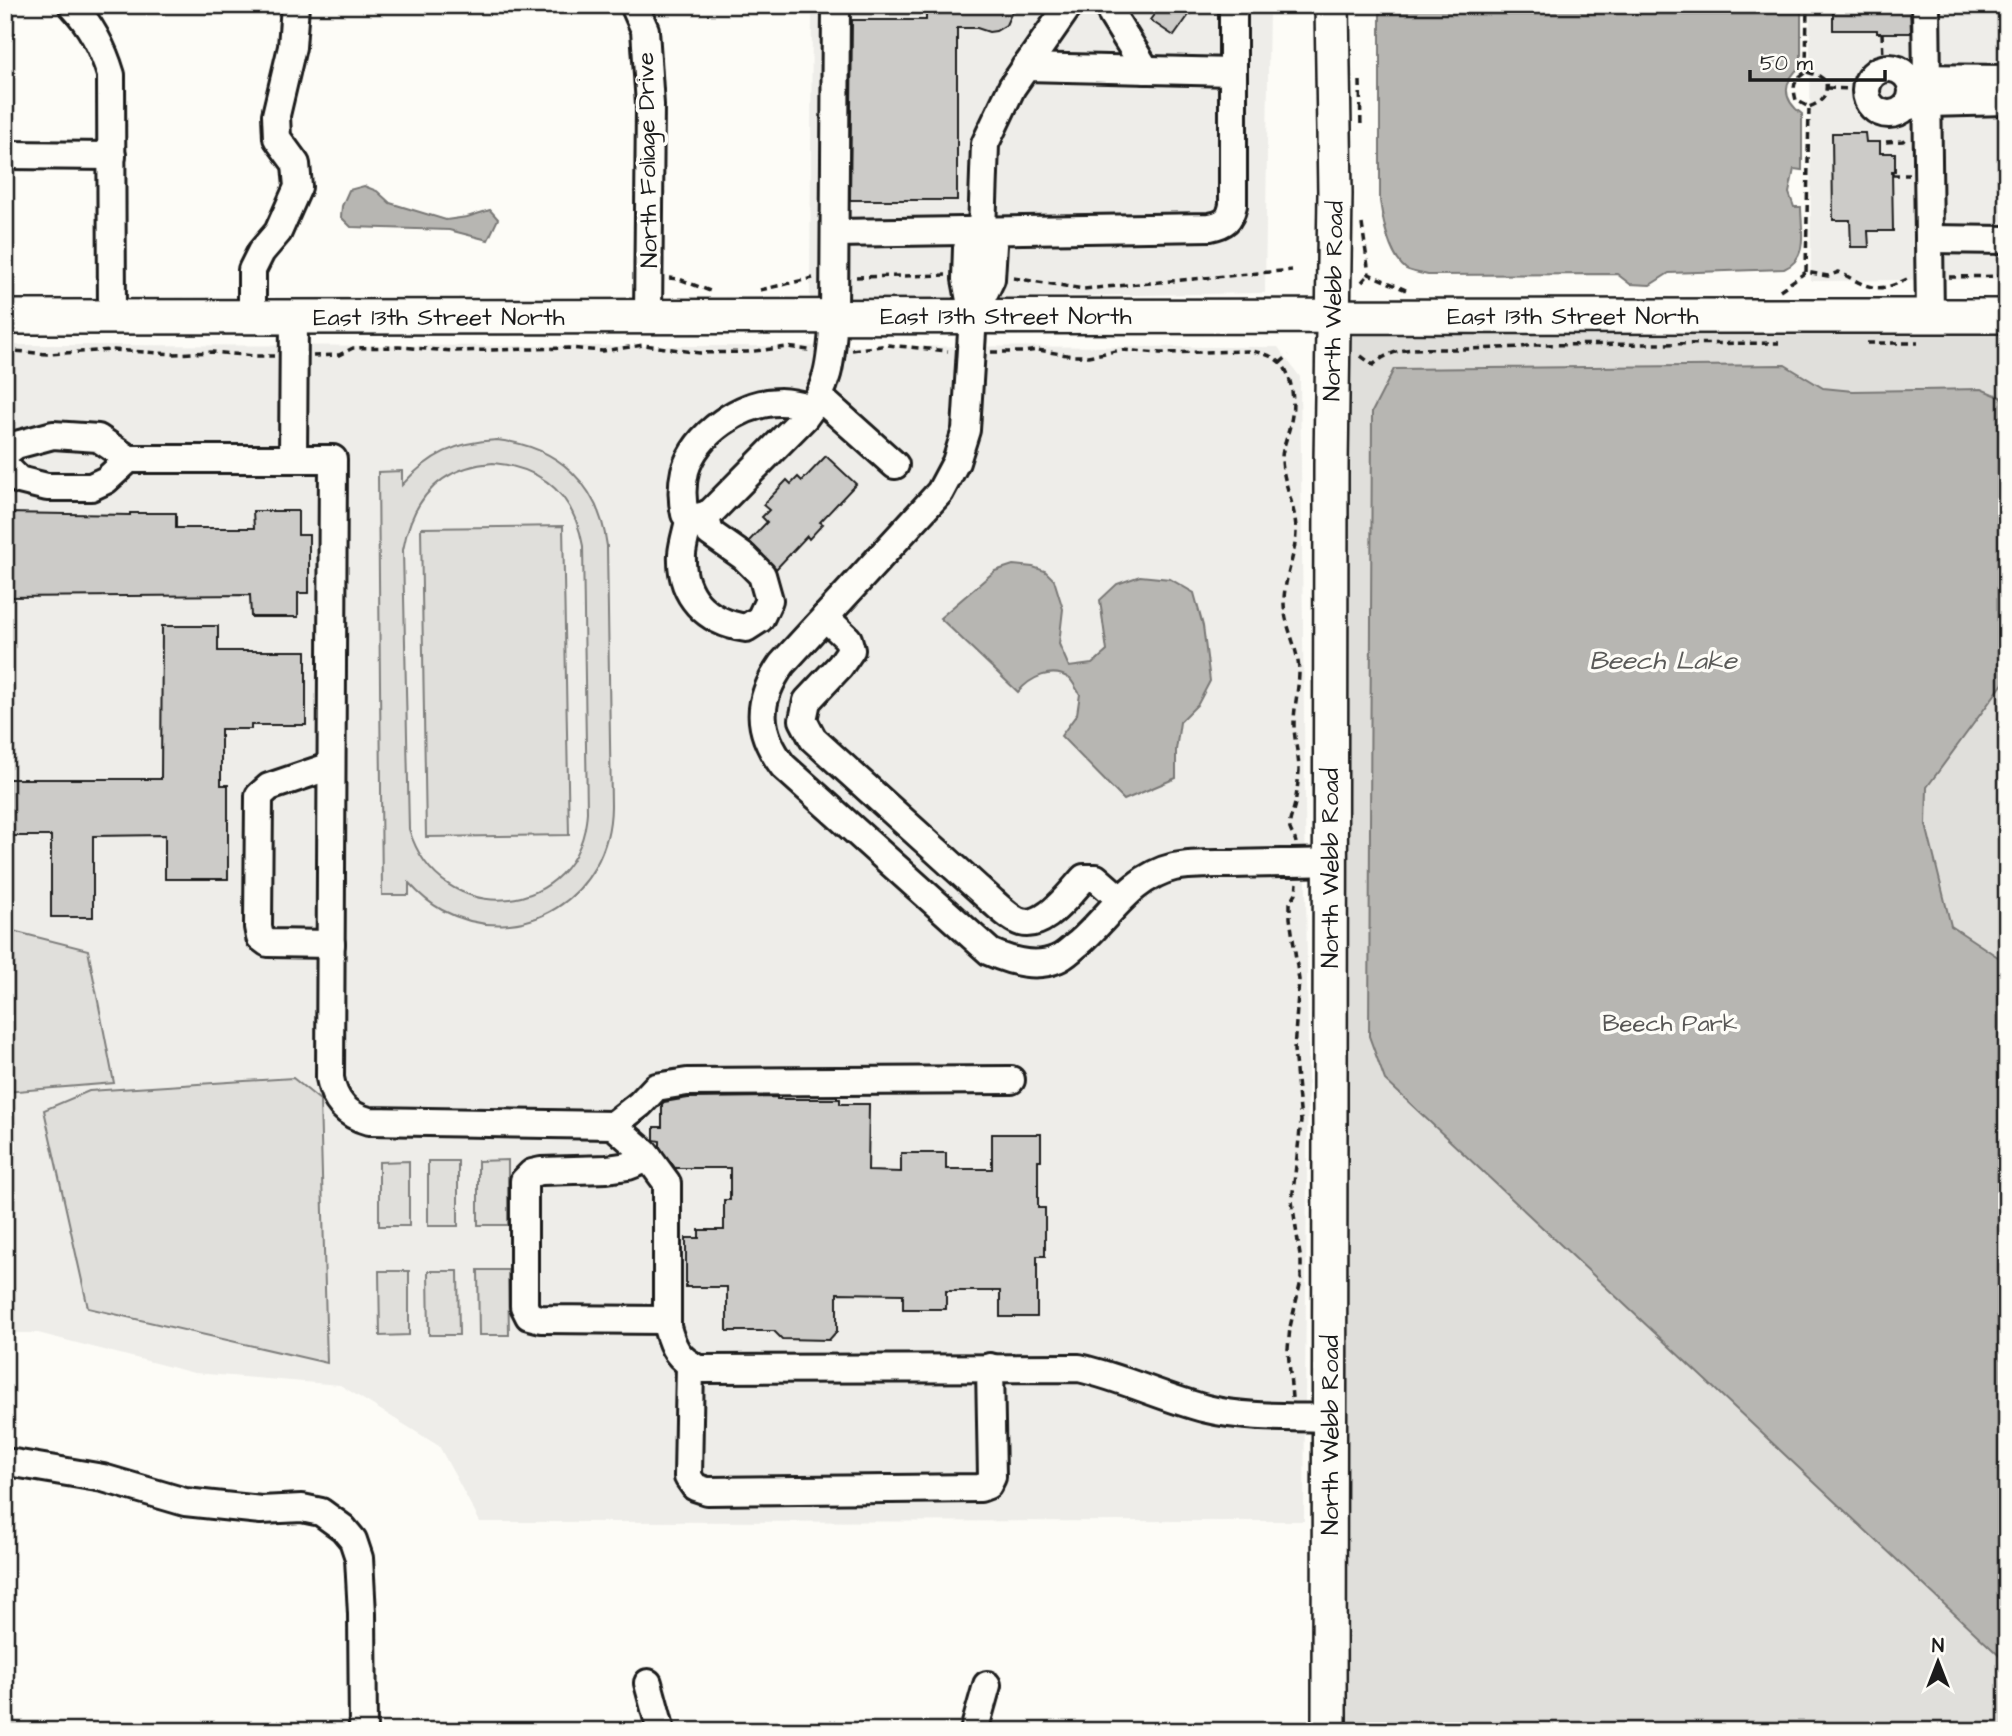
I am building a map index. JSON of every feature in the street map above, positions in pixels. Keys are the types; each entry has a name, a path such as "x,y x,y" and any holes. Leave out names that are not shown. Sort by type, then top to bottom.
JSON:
{"main road":[{"name":"North Webb Road","path":"1329,1731 1330,862 1335,194 1332,5"},
{"name":"East 13th Street North","path":"5,317 1333,316 1924,329 2007,316"}],"street":[{"path":"72,5 98,40 111,75 112,317"},
{"path":"252,317 252,270 261,252 278,232 298,187 296,164 277,138 275,115 292,47 295,5"},
{"name":"North Foliage Drive","path":"634,5 645,30 650,105 648,317"},
{"path":"836,5 834,317 830,366 815,403 717,506 698,516 685,514 684,510 686,470 691,458 726,419 744,409 768,403 815,403 895,465"},
{"path":"835,233 1222,225 1230,218 1233,205 1233,5"},
{"path":"1924,329 1930,277 1929,239 1913,92 1926,5"},
{"path":"1146,70 1115,10 1068,6 1012,87 985,144 982,231 993,245 991,279 972,317 966,430 956,462 940,492 782,664 770,681 764,698 762,724 773,752 783,766 989,951 1006,959 1024,963 1057,959 1092,931 1120,899 1146,877 1174,867 1201,864 1330,862"},
{"path":"1025,67 1233,72"},
{"path":"1913,92 2007,79"},
{"path":"1913,92 2007,101"},
{"path":"5,155 112,156"},
{"path":"1929,239 2007,240"},
{"path":"293,458 294,317"},
{"path":"5,453 16,445 53,435 98,438 129,458 333,458 330,1078 333,1093 347,1111 356,1117 369,1121 613,1125 640,1104 656,1087 687,1082 1011,1080"},
{"path":"5,466 19,480 38,485 91,487 106,480 129,458"},
{"path":"825,617 848,639 851,650 840,666 807,701 803,720 813,739 1018,922 1034,922 1052,913 1084,878 1096,877 1120,899"},
{"path":"331,766 269,787 259,796 258,927 260,937 268,943 331,944"},
{"path":"883,856 908,825"},
{"path":"613,1125 649,1158 667,1183 667,1320 671,1342 684,1362 698,1369 1079,1368 1120,1378 1210,1410 1330,1418"},
{"path":"649,1158 607,1170 541,1171 532,1173 524,1181 524,1306 529,1316 541,1319 667,1320"},
{"path":"690,1364 688,1477 695,1487 707,1491 980,1489 988,1485 992,1477 990,1367"},
{"path":"5,1464 103,1478 185,1502 261,1510 302,1508 321,1512 343,1528 353,1540 359,1558 363,1731"},
{"path":"648,1683 661,1731"},
{"path":"974,1731 987,1685"}],"path":[{"path":"1806,72 1807,5"},
{"path":"1882,33 1883,58"},
{"path":"1895,57 1913,92 1887,123 1877,121 1867,114 1861,106 1857,89 1863,72 1872,63 1883,58 1895,57"},
{"path":"1360,72 1361,136"},
{"path":"1806,72 1826,81 1827,88 1826,96 1809,107"},
{"path":"1806,72 1796,80 1793,88 1796,100 1809,107"},
{"path":"1827,88 1857,89"},
{"path":"1806,272 1809,107"},
{"path":"1886,142 1903,141 1910,135"},
{"path":"1892,175 1915,174"},
{"path":"1361,223 1369,274"},
{"path":"1777,292 1806,272 1828,276 1839,272 1860,283 1885,289 1909,278 2007,276"},
{"path":"1362,282 1369,274"},
{"path":"1369,274 1408,290"},
{"path":"1866,343 1924,329"},
{"path":"1361,356 1373,365 1383,356 1416,348 1782,343"},
{"path":"5,350 47,354 112,350 174,354 212,352 254,356 326,356 339,355 353,348 399,347 453,351 568,348 603,351 644,345 700,353 747,352 787,347 831,352 888,345 920,350 971,352 1038,350 1073,356 1122,350 1160,353 1251,351 1263,353 1280,363 1287,372 1293,393 1291,422 1282,460 1293,506 1296,533 1284,601 1299,673 1294,729 1299,753 1299,772 1290,822 1290,829 1295,837 1296,892 1290,903 1290,918 1299,980 1294,1050 1301,1121 1292,1201 1301,1262 1301,1281 1290,1327 1288,1349 1292,1387 1291,1417"},
{"path":"1280,363 1289,355"}],"shaded area":[{"path":"812,5 1269,5 1265,293 810,300"},
{"path":"1810,5 2007,5 2007,279 1811,281"},
{"path":"5,345 1278,347 1300,377 1308,1054 1304,1521 480,1522 439,1446 340,1385 194,1373 38,1333 5,1333"}],"green space":[{"name":"Beech Lake","path":"1333,316 2007,316 2007,1731 1333,1731"},
{"path":"497,440 539,450 572,472 595,504 607,546 611,806 607,838 596,866 578,890 556,908 531,920 502,925 472,922 442,910 424,898 409,883 409,895 382,895 378,472 402,471 402,485 434,458 456,447","holes":["493,463 511,466 542,478 554,487 572,512 583,546 587,812 579,848 561,874 536,892 507,899 477,897 449,885 425,862 409,829 403,550 413,515 421,501 444,479 474,466"]},
{"path":"563,526 569,835 426,837 421,528"},
{"path":"5,929 88,950 114,1083 5,1092"},
{"path":"293,1078 320,1100 327,1363 88,1308 44,1110 89,1091"},
{"path":"508,1160 508,1225 478,1225 478,1161"},
{"path":"409,1161 409,1226 379,1226 379,1162"},
{"path":"428,1161 458,1161 458,1226 428,1226"},
{"path":"478,1270 508,1270 509,1335 479,1335"},
{"path":"379,1271 409,1271 409,1335 380,1336"},
{"path":"428,1271 458,1271 459,1335 429,1335"}],"water":[{"path":"1380,5 1793,5 1801,10 1801,66 1791,78 1787,90 1790,102 1802,114 1802,170 1794,169 1789,193 1794,207 1801,207 1802,243 1797,258 1784,269 1669,273 1650,285 1630,284 1617,274 1428,275 1406,269 1391,247 1380,201"},
{"path":"364,186 377,191 390,203 446,220 490,210 498,219 488,240 449,230 351,227 341,217 342,206 349,190"},
{"name":"Beech Lake","path":"1785,365 1823,388 1853,391 1981,389 2007,400 2007,678 1927,787 1926,825 1951,926 2007,963 2007,1663 1385,1080 1369,1036 1372,412 1394,369"},
{"path":"1013,565 1045,571 1054,580 1063,609 1059,644 1069,667 1092,664 1107,651 1100,600 1117,584 1140,576 1170,579 1194,593 1203,626 1210,681 1198,704 1180,722 1176,778 1124,800 1061,736 1077,714 1080,694 1070,679 1056,674 1042,675 1018,692 940,618 995,571"}],"building":[{"path":"926,5 1015,5 1006,25 996,31 957,28 957,200 850,200 852,20 926,20"},
{"path":"1161,5 1196,5 1174,36 1150,20"},
{"path":"1833,5 1910,5 1911,33 1833,30"},
{"path":"1832,133 1865,133 1866,142 1880,142 1880,153 1895,153 1895,171 1892,171 1893,231 1868,231 1869,247 1851,247 1850,220 1833,220"},
{"path":"826,456 856,484 820,522 823,524 809,539 807,536 776,569 749,541 767,522 762,517 769,510 763,505 787,480 791,484 798,477 802,481"},
{"path":"253,511 298,511 298,535 309,535 309,593 298,593 298,617 251,617 250,595 5,597 5,513 176,513 176,528 254,528"},
{"path":"162,626 218,626 218,651 306,651 306,725 251,725 251,729 221,729 221,785 228,785 228,879 165,879 165,835 93,836 93,917 51,917 51,836 5,836 5,779 161,779"},
{"path":"688,1098 840,1099 840,1104 869,1104 868,1171 901,1172 901,1153 946,1153 946,1169 992,1169 992,1134 1041,1134 1038,1208 1045,1208 1045,1256 1037,1256 1037,1317 1000,1317 1000,1291 946,1291 946,1309 903,1309 903,1294 837,1293 837,1331 829,1340 782,1339 774,1331 727,1331 727,1287 686,1287 686,1238 699,1238 699,1230 724,1230 724,1200 730,1200 730,1168 675,1168 660,1147 660,1141 654,1140 654,1127 662,1127 664,1102"}],"park label":[{"name":"Beech Park","path":"1670,1023"}]}
